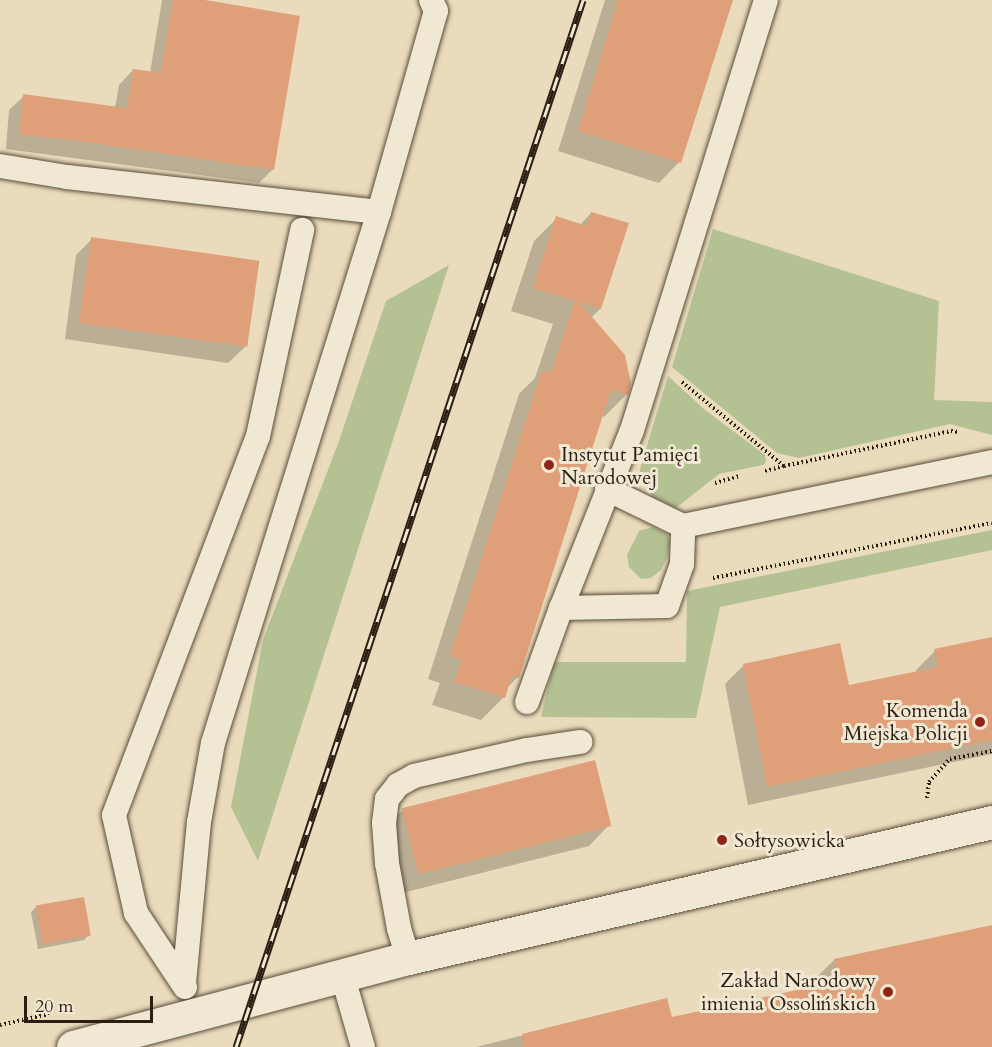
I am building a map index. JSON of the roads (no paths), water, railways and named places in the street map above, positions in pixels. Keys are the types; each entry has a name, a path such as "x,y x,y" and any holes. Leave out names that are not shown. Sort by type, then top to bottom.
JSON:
{"street":[{"path":"73,1047 342,974 992,822"}],"lane":[{"path":"184,982 199,822 213,743 379,213 436,11 431,0"},
{"path":"527,702 561,608 632,430 766,0"},
{"path":"0,166 79,179 379,213"},
{"path":"194,1015 184,982 136,913 114,815 258,436 302,230"},
{"path":"607,489 679,524 992,462"},
{"path":"561,608 667,606 682,564 679,524"},
{"path":"408,958 395,906 384,823 387,799 398,784 414,776 527,750 580,742"},
{"path":"342,974 363,1047"}],"railway":[{"path":"236,1047 583,0"}],"place":[{"name":"Instytut Pamięci Narodowej","path":"549,465"},
{"name":"Komenda Miejska Policji","path":"980,722"},
{"name":"Sołtysowicka","path":"722,840"},
{"name":"Zakład Narodowy imienia Ossolińskich","path":"888,992"}]}
